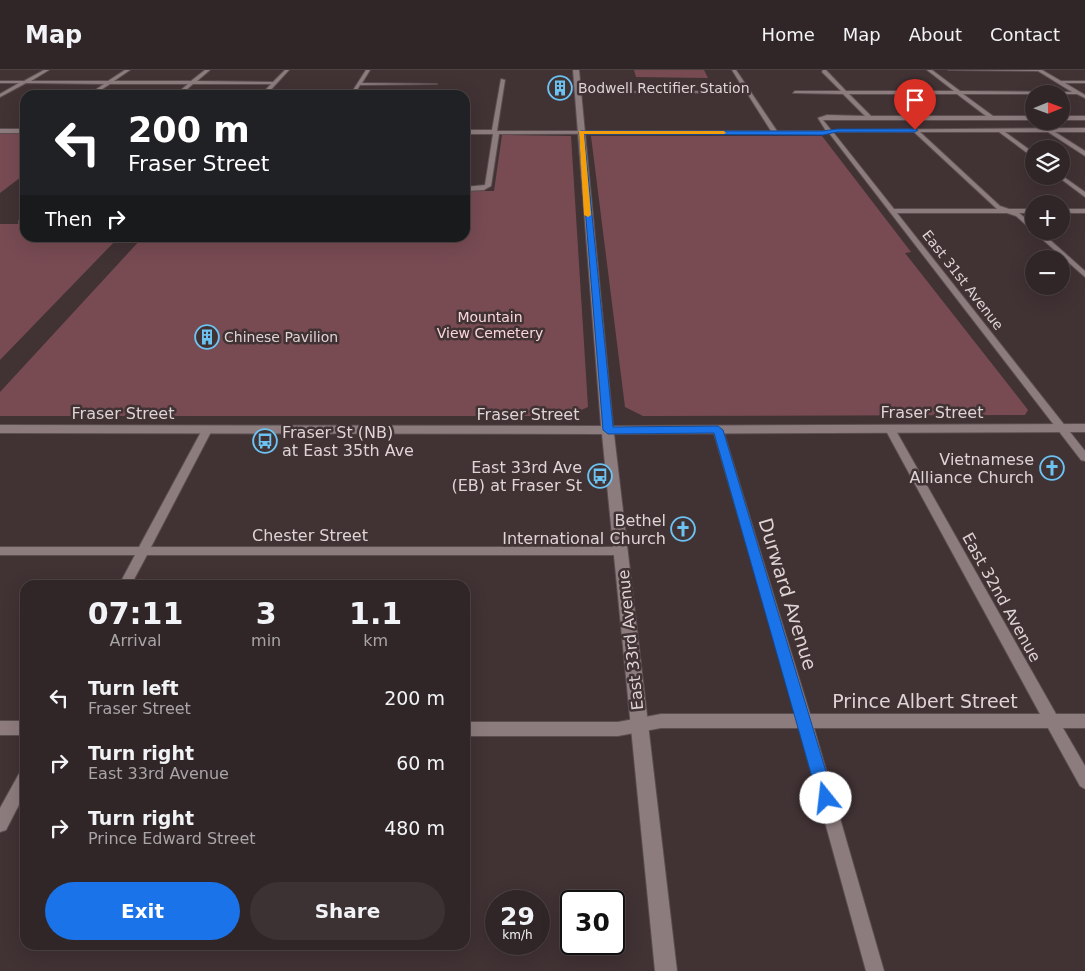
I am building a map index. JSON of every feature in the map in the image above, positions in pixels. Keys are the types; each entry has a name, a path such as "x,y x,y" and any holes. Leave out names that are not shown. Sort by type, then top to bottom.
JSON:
{"street":[{"path":"0,96 47,70"},
{"path":"98,90 128,70"},
{"path":"183,90 208,70"},
{"path":"268,90 287,70"},
{"path":"355,90 368,70"},
{"name":"East 33rd Avenue","path":"576,70 620,551 666,971"},
{"path":"734,70 775,133"},
{"path":"820,70 826,70 844,92 869,117 1025,118"},
{"path":"929,70 1008,130"},
{"path":"950,70 1039,70 1085,97"},
{"path":"470,188 484,188 488,186 496,132 494,128 503,80"},
{"path":"0,82 275,83"},
{"path":"359,84 436,82 432,90"},
{"path":"1059,82 1085,82"},
{"path":"578,92 749,92"},
{"path":"795,92 1078,93"},
{"name":"East 31st Avenue","path":"869,117 827,117 820,119 1085,458"},
{"path":"1070,118 1085,118"},
{"path":"0,130 20,131"},
{"path":"915,130 998,207 1018,215 1025,221"},
{"path":"1000,130 1025,149"},
{"path":"470,132 775,133 1025,130"},
{"path":"1049,130 1085,154"},
{"path":"1070,130 1085,130"},
{"path":"1070,184 1085,195"},
{"path":"892,211 1025,211"},
{"path":"1070,211 1085,211"},
{"path":"1046,240 1085,275"},
{"name":"East 32nd Avenue","path":"890,428 1085,781"},
{"name":"Fraser Street","path":"0,429 718,430 1085,428"},
{"path":"128,580 207,430"},
{"name":"Durward Avenue","path":"718,430 875,971"},
{"name":"Chester Street","path":"0,552 620,551"},
{"name":"Prince Albert Street","path":"470,729 618,729 661,721 1085,721"},
{"path":"0,728 20,728"},
{"path":"0,824 20,786"}],"green space":[{"path":"634,70 704,70 708,78 636,77"},
{"path":"0,134 20,134 20,178 0,193"},
{"name":"Mountain View Cemetery","path":"502,135 571,136 588,407 568,416 0,416 0,392 138,242 470,242 470,191 494,191"},
{"path":"591,136 822,136 911,252 905,253 1028,410 1025,415 643,416 625,407"},
{"path":"0,224 20,224 20,242 114,242 0,360"}],"slow traffic":[{"path":"588,215 581,132 724,133"}],"place":[{"name":"Bodwell Rectifier Station","path":"560,88"},
{"name":"Chinese Pavilion","path":"207,337"},
{"name":"Fraser St (NB) at East 35th Ave","path":"265,441"},
{"name":"Vietnamese Alliance Church","path":"1052,468"},
{"name":"East 33rd Ave (EB) at Fraser St","path":"600,476"},
{"name":"Bethel International Church","path":"683,529"}],"route":[{"path":"826,798 800,704 718,430 608,430 590,251 581,132 823,133 837,130 915,130"}]}
